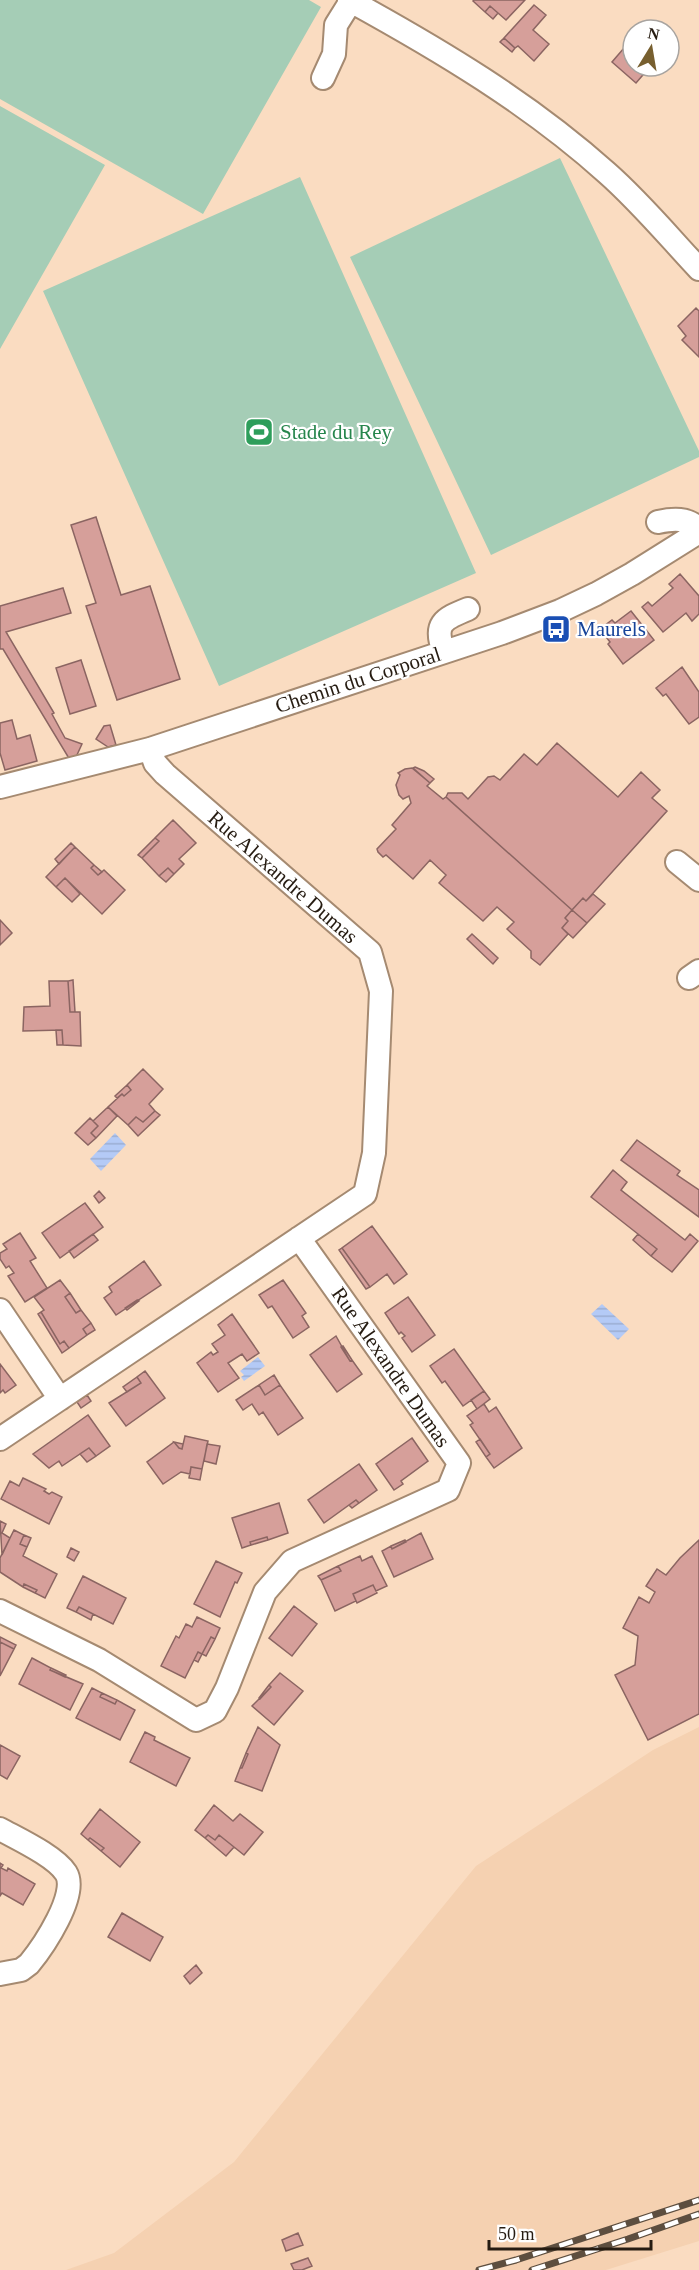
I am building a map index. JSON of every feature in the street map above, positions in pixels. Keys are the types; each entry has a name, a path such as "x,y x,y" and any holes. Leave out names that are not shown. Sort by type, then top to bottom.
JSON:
{"street":[{"path":"323,78 334,54 336,25 350,1 460,63 554,129 608,174 699,269"},
{"path":"658,522 683,521 694,524 699,531"},
{"name":"Chemin du Corporal","path":"0,787 150,749 502,633 569,606 632,574 699,531"},
{"path":"444,652 440,639 440,626 451,616 468,609"},
{"name":"Rue Alexandre Dumas","path":"0,1439 365,1194 374,1153 381,991 370,952 165,774 155,763 150,749"},
{"path":"677,862 699,880"},
{"name":"Rue Alexandre Dumas","path":"0,1611 99,1660 196,1720 215,1711 227,1688 265,1592 292,1561 448,1490 459,1463 299,1238"},
{"path":"0,1310 60,1399"},
{"path":"0,1829 45,1854 66,1873 70,1888 66,1902 34,1957 21,1970 0,1974"}],"shaded area":[{"path":"699,1727 699,2241 606,2270 66,2270 114,2253 234,2162 476,1866 653,1750"}],"green space":[{"path":"0,0 309,0 321,7 203,214 0,99"},
{"path":"0,106 105,165 0,349"},
{"path":"560,158 699,451 699,457 491,555 350,257"},
{"name":"Stade du Rey","path":"300,177 476,573 219,686 43,291"}],"water":[{"path":"115,1133 126,1145 101,1171 90,1159"},
{"path":"602,1304 629,1329 618,1340 591,1314"},
{"path":"258,1357 265,1366 244,1381 241,1377 244,1375 240,1371"}],"building":[{"path":"474,0 525,0 506,20 490,6 485,12"},
{"path":"534,5 546,15 533,30 549,44 534,61 518,46 515,48 504,38"},
{"path":"490,6 498,13 493,19 485,12"},
{"path":"504,38 515,48 512,52 500,42"},
{"path":"621,52 621,70 612,62"},
{"path":"630,78 640,78 636,83"},
{"path":"696,308 699,311 699,357 682,340 686,336 678,326"},
{"path":"96,517 121,595 150,586 180,679 117,700 86,606 96,603 71,525"},
{"path":"680,574 699,596 699,614 692,621 686,613 663,632 642,607 648,602 652,606 673,588 669,584"},
{"path":"63,588 71,613 6,632 54,713 52,714 65,738 82,744 76,757 70,760 3,649 0,649 0,606"},
{"path":"631,611 654,640 623,664 600,629 612,620 615,623"},
{"path":"81,660 96,706 70,714 56,668"},
{"path":"682,667 699,692 699,717 689,724 666,694 663,696 656,688"},
{"path":"12,720 17,739 30,735 37,761 5,770 0,753 0,723"},
{"path":"110,725 116,745 108,747 96,739 104,726"},
{"path":"557,743 618,797 641,772 660,790 652,798 667,811 586,901 583,898 572,910 446,797 448,793 462,793 468,799 488,777 494,776 500,780 524,754 537,765"},
{"path":"415,767 434,779 430,783 413,768"},
{"path":"412,768 430,783 427,786 443,799 446,797 572,910 565,918 568,921 562,928 568,934 540,965 531,958 531,951 507,929 514,922 497,907 483,921 439,883 446,875 430,860 413,879 386,855 383,857 378,852 377,849 396,829 392,825 411,803 409,796 403,799 399,795 396,785 400,775 398,773"},
{"path":"173,820 196,843 179,859 184,864 174,874 168,868 159,876 142,858 159,841 155,838"},
{"path":"155,838 159,841 142,858 138,855"},
{"path":"71,843 75,847 59,864 55,859"},
{"path":"75,847 94,865 91,868 98,875 104,870 125,890 102,914 65,878 56,887 46,877"},
{"path":"94,865 102,872 98,875 91,868"},
{"path":"168,868 174,874 166,882 159,876"},
{"path":"65,878 80,894 72,902 56,887"},
{"path":"593,894 605,904 587,923 572,910 583,898 586,901"},
{"path":"572,910 587,923 573,938 562,928 568,921 565,918"},
{"path":"0,920 12,933 0,945"},
{"path":"472,934 498,958 493,964 467,939"},
{"path":"73,980 75,1012 70,1012 68,981"},
{"path":"49,981 68,981 70,1012 80,1012 81,1046 63,1045 62,1030 23,1031 24,1007 50,1006"},
{"path":"56,1030 62,1030 63,1045 57,1045"},
{"path":"143,1069 163,1089 149,1104 155,1111 143,1122 136,1117 128,1125 108,1107 122,1094 124,1096 131,1090 127,1085"},
{"path":"127,1085 131,1090 117,1098 115,1096"},
{"path":"108,1107 117,1116 96,1138 91,1133 98,1126 93,1121"},
{"path":"155,1111 160,1115 138,1136 128,1125 136,1117 143,1122"},
{"path":"90,1118 98,1126 91,1133 96,1138 88,1145 75,1133"},
{"path":"637,1140 680,1171 677,1175 699,1190 699,1217 621,1160"},
{"path":"613,1170 627,1182 621,1190 685,1240 690,1234 698,1241 672,1272 651,1256 657,1249 591,1197"},
{"path":"99,1191 105,1198 99,1203 94,1196"},
{"path":"85,1203 103,1227 60,1258 42,1233"},
{"path":"372,1226 407,1274 394,1284 387,1274 370,1287 342,1248"},
{"path":"20,1233 36,1258 30,1261 47,1288 25,1302 8,1276 14,1273 9,1266 6,1268 0,1259 0,1253 7,1249 3,1244"},
{"path":"93,1234 98,1240 74,1258 69,1251"},
{"path":"638,1234 657,1249 651,1256 633,1240"},
{"path":"342,1248 370,1287 366,1289 339,1250"},
{"path":"144,1261 161,1285 116,1315 104,1298 112,1292 109,1287"},
{"path":"60,1280 70,1293 65,1297 76,1313 81,1310 91,1323 83,1329 87,1335 69,1348 64,1341 60,1344 41,1312 44,1310 34,1297"},
{"path":"283,1280 306,1313 302,1316 309,1327 293,1338 272,1306 268,1308 259,1295"},
{"path":"70,1293 81,1310 76,1313 65,1297"},
{"path":"408,1297 435,1335 412,1352 402,1338 405,1336 401,1332 399,1334 385,1313"},
{"path":"139,1301 127,1310 125,1308"},
{"path":"41,1312 60,1344 64,1341 69,1348 62,1353 38,1314"},
{"path":"232,1314 259,1353 247,1361 242,1354 228,1363 239,1378 218,1392 197,1363 211,1352 213,1355 218,1352 212,1344 225,1335 218,1325"},
{"path":"91,1323 95,1330 87,1335 83,1329"},
{"path":"336,1336 350,1361 352,1360 362,1374 337,1392 310,1355"},
{"path":"343,1346 352,1360 350,1361 341,1347"},
{"path":"454,1349 484,1391 463,1406 445,1381 442,1383 430,1366"},
{"path":"0,1364 16,1385 5,1393 3,1390 0,1393"},
{"path":"145,1371 165,1398 126,1426 109,1403 141,1383 137,1377"},
{"path":"274,1375 280,1385 265,1395 259,1385"},
{"path":"137,1377 141,1383 127,1392 123,1387"},
{"path":"259,1385 265,1395 280,1385 303,1418 278,1435 263,1412 259,1415 252,1404 243,1410 236,1400"},
{"path":"484,1391 490,1399 477,1409 471,1400"},
{"path":"87,1395 91,1401 81,1408 77,1402"},
{"path":"484,1404 489,1412 496,1407 522,1448 494,1468 486,1457 490,1454 470,1425 473,1423 467,1416"},
{"path":"88,1415 110,1446 96,1456 89,1448 62,1466 59,1461 49,1468 33,1454"},
{"path":"185,1436 208,1441 202,1469 191,1467 190,1474 181,1472 163,1484 147,1462 174,1442 182,1449"},
{"path":"412,1438 428,1461 401,1481 403,1484 394,1490 376,1464"},
{"path":"480,1439 490,1454 486,1457 476,1442"},
{"path":"174,1442 183,1444 182,1449 179,1448"},
{"path":"207,1444 220,1446 216,1464 204,1461"},
{"path":"89,1448 96,1456 87,1462 80,1454"},
{"path":"359,1464 377,1490 359,1503 356,1500 324,1523 308,1500"},
{"path":"191,1467 202,1469 200,1480 189,1478"},
{"path":"23,1478 46,1489 44,1491 49,1494 52,1492 62,1497 49,1524 1,1499 10,1481 19,1486"},
{"path":"356,1500 359,1503 352,1508 349,1505"},
{"path":"279,1503 288,1533 268,1540 267,1537 250,1542 251,1545 242,1548 232,1518"},
{"path":"0,1521 6,1524 2,1533 10,1538 2,1555"},
{"path":"14,1530 24,1535 20,1544 27,1547 23,1556 57,1574 45,1598 35,1593 37,1590 24,1584 23,1587 0,1572 0,1558"},
{"path":"421,1533 433,1559 394,1577 382,1551 391,1546 392,1549"},
{"path":"24,1535 31,1538 27,1547 20,1544"},
{"path":"267,1537 268,1540 251,1545 250,1542"},
{"path":"405,1540 406,1542 392,1549 391,1546"},
{"path":"699,1540 699,1714 648,1740 615,1675 635,1665 638,1636 623,1628 639,1597 649,1603 655,1592 646,1586 657,1569 666,1575"},
{"path":"71,1548 79,1552 74,1561 67,1557"},
{"path":"360,1556 362,1561 372,1556 387,1586 376,1591 373,1585 353,1594 356,1601 335,1611 321,1580 341,1571 338,1566"},
{"path":"216,1561 242,1573 237,1583 235,1582 220,1617 194,1604"},
{"path":"338,1566 341,1571 321,1580 318,1576"},
{"path":"83,1576 126,1598 113,1624 79,1607 76,1612 67,1608"},
{"path":"24,1584 37,1590 35,1593 23,1587"},
{"path":"373,1585 377,1593 357,1603 353,1594"},
{"path":"294,1606 317,1624 292,1656 269,1638"},
{"path":"79,1607 93,1614 91,1620 76,1612"},
{"path":"197,1617 220,1628 215,1639 211,1637 202,1654 198,1652 185,1678 161,1666 176,1636 179,1638 186,1624 192,1627"},
{"path":"0,1637 16,1645 14,1649 0,1642"},
{"path":"211,1637 215,1639 206,1656 202,1654"},
{"path":"0,1642 14,1649 0,1676"},
{"path":"198,1652 202,1654 198,1662 194,1660"},
{"path":"32,1658 51,1668 50,1670 83,1684 70,1710 19,1684"},
{"path":"51,1668 66,1675 65,1677 50,1670"},
{"path":"280,1673 303,1691 274,1725 252,1706 271,1687 269,1685"},
{"path":"269,1685 271,1687 260,1699 259,1698"},
{"path":"92,1688 102,1693 100,1697 115,1704 117,1700 135,1710 120,1740 76,1718"},
{"path":"102,1693 117,1700 115,1704 100,1697"},
{"path":"258,1727 280,1745 262,1791 235,1781"},
{"path":"145,1732 155,1737 154,1740 190,1758 176,1786 130,1762"},
{"path":"0,1745 20,1756 7,1779 0,1775"},
{"path":"246,1753 248,1754 240,1768"},
{"path":"214,1805 233,1821 240,1814 263,1832 244,1855 219,1835 215,1840 208,1835 205,1838 195,1830"},
{"path":"100,1809 140,1842 120,1867 101,1851 104,1848 81,1834"},
{"path":"208,1835 215,1840 219,1835 234,1847 226,1856 205,1838"},
{"path":"90,1838 104,1848 101,1851 88,1840"},
{"path":"0,1863 3,1865 1,1868 7,1871 8,1868 35,1884 23,1905 2,1893 0,1896"},
{"path":"122,1913 163,1937 150,1961 108,1937"},
{"path":"196,1965 202,1973 190,1984 184,1976"},
{"path":"298,2233 303,2245 286,2251 282,2240"},
{"path":"308,2258 312,2266 294,2270 291,2264"}],"railway":[{"path":"479,2270 699,2200"},
{"path":"532,2270 699,2214"}],"place":[{"name":"Stade du Rey","path":"259,432"},
{"name":"Maurels","path":"556,629"}]}
